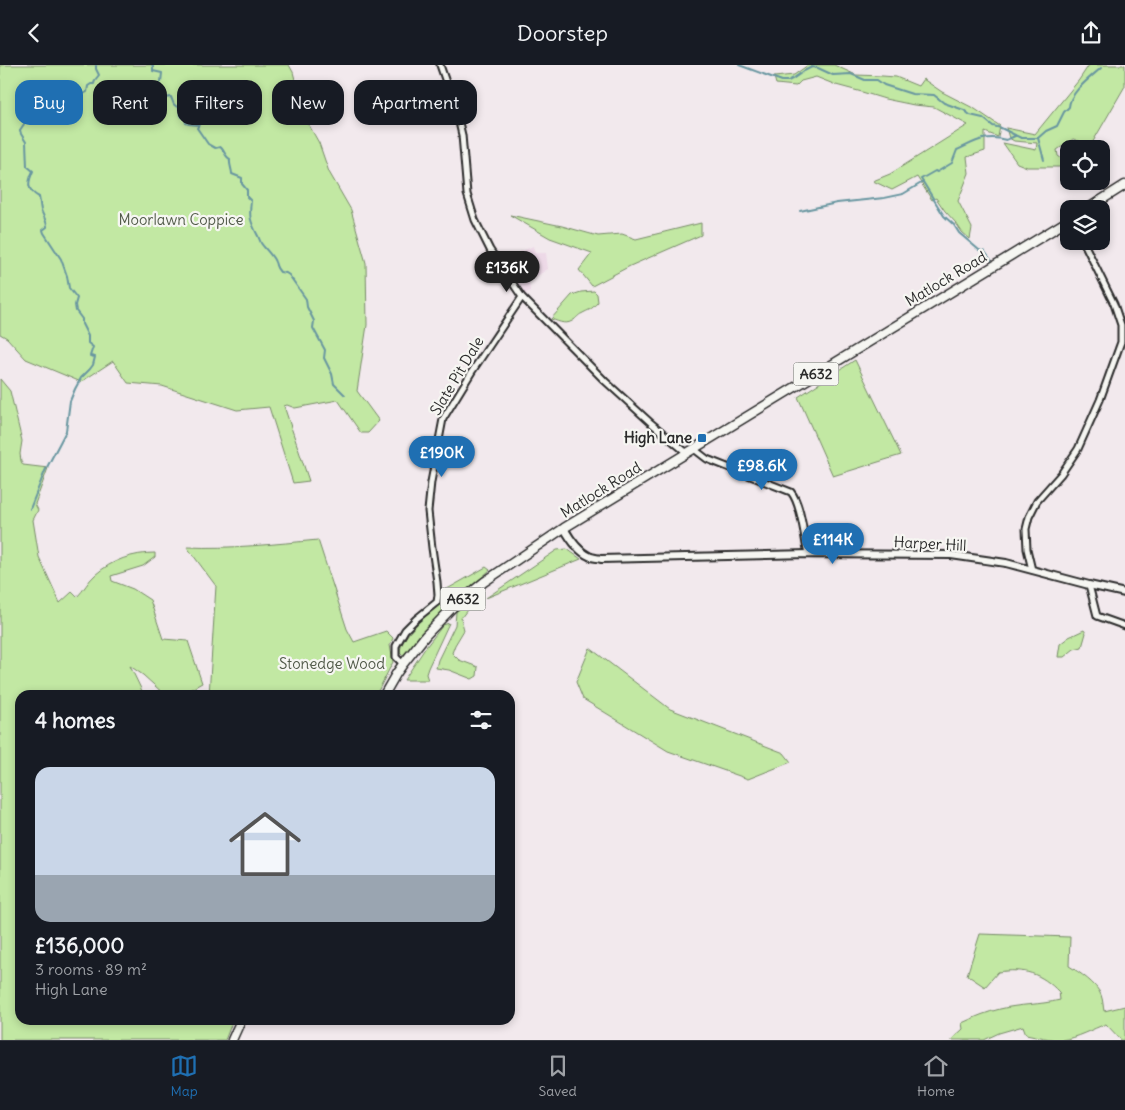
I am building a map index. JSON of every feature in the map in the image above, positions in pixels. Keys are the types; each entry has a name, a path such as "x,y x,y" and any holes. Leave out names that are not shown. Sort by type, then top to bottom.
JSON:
{"main road":[{"path":"1101,200 1125,185"},
{"name":"Matlock Road","path":"387,690 403,664 426,635 453,607 484,582 564,528 1060,226"},
{"path":"232,1040 238,1025"}],"street":[{"path":"440,65 457,114 462,135 467,194 475,220 490,249 522,297 605,381 651,423 691,451 707,459 791,492 798,506 808,554"},
{"path":"1032,570 1027,549 1026,529 1029,517 1037,501 1061,474 1078,449 1100,400 1121,341 1121,325 1114,304 1087,250"},
{"name":"Slate Pit Dale","path":"403,664 396,657 396,646 405,630 437,602 438,599 428,511 431,483 443,419 522,297"},
{"name":"Harper Hill","path":"564,528 578,548 589,557 601,559 808,554 951,555 1006,563 1125,593"},
{"path":"1089,585 1097,616 1125,626"}],"shaded area":[{"path":"533,246 535,253 546,253 548,269 529,281 530,291 526,295 501,261"}],"green space":[{"name":"Moorlawn Coppice","path":"0,65 289,65 295,80 272,80 272,125 309,125 319,143 329,172 351,210 366,263 367,325 357,391 379,421 368,433 361,433 338,400 295,408 287,405 284,406 309,481 293,483 269,407 237,410 162,386 128,383 113,361 81,382 26,359 7,338 0,334"},
{"path":"808,65 834,65 856,75 896,77 918,86 923,79 1000,126 998,137 985,132 985,151 967,157 969,173 958,201 972,228 970,239 962,232 936,198 932,200 917,177 892,190 873,181 890,174 968,125 934,107 885,99 836,85 816,77 801,81 796,86 776,84 774,77 794,75"},
{"path":"1089,65 1125,65 1125,86 1094,140 1060,140 1060,148 1057,150 1060,157 1060,167 1027,167 1017,163 1003,143 1036,150 1037,143 1014,141 1009,138 1006,128 1035,134"},
{"path":"510,215 598,236 622,234 636,239 701,223 701,235 630,266 592,286 579,270 592,253 550,238"},
{"path":"594,291 597,294 598,302 572,321 563,323 551,319 572,295"},
{"path":"855,360 901,455 833,476 798,397"},
{"path":"0,379 10,391 22,441 20,454 23,465 48,468 35,504 38,510 33,520 39,557 60,603 72,592 77,597 93,577 108,565 131,556 155,553 155,557 143,566 111,576 112,581 133,589 150,600 163,639 188,641 202,683 189,690 160,690 130,666 142,690 15,690 15,1025 231,1025 225,1040 0,1040"},
{"name":"Stonedge Wood","path":"318,540 347,629 354,642 386,631 393,638 390,645 393,662 379,690 209,690 216,586 187,547 269,545"},
{"path":"567,549 581,559 486,598 557,550"},
{"path":"486,567 490,570 431,623 407,653 402,655 400,653 406,637 428,614 450,596 448,593 444,593 443,590"},
{"path":"470,606 461,618 464,630 452,653 459,660 478,667 477,676 472,679 449,670 436,668 455,625 456,612 462,607"},
{"path":"449,623 428,668 426,674 428,680 404,680 443,625"},
{"path":"1084,630 1086,633 1082,647 1074,649 1064,657 1058,657 1060,644 1069,637"},
{"path":"590,648 670,709 784,753 791,762 748,779 668,751 583,699 576,682"},
{"path":"980,934 1070,937 1069,966 1096,987 1102,997 1104,1011 1125,1006 1125,1040 1121,1040 1106,1024 1061,1040 1026,1034 1023,1026 999,1033 984,1040 951,1040 963,1029 962,1023 981,1015 1008,1007 1060,1000 1059,992 1046,980 1032,973 1016,971 998,972 985,987 967,975"}],"waterway":[{"path":"30,509 45,471 66,431 70,401 75,389 81,378 93,365 95,357 90,356 93,347 88,343 88,336 82,324 82,319 76,311 77,298 69,288 61,259 43,230 47,227 39,197 30,189 29,182 33,171 27,166 26,142 20,130 24,124 25,117 44,99 50,99 54,102 69,102 70,104 77,103 79,101 78,97 87,92 88,86 94,84 99,75 96,65"},
{"path":"152,65 153,71 162,73 158,88 164,97 171,97 174,105 179,107 186,123 199,125 197,128 208,144 215,148 220,147 230,159 232,174 242,178 242,184 247,190 247,197 251,201 250,215 252,223 261,243 272,257 278,270 289,275 306,299 307,307 314,321 313,328 325,350 324,358 332,374 334,384 345,395"},
{"path":"739,65 782,81 788,81 812,67 833,75 851,74 865,80 877,80 884,85 912,94 934,95 944,103 964,110 970,115 983,118 993,126 1021,138 1038,138 1046,131 1057,126 1064,112 1069,107 1073,96 1101,68"},
{"path":"800,211 837,203 903,194 923,182 921,179 952,163 957,150 986,138 1006,140 1015,136"},
{"path":"1038,138 1044,160"},
{"path":"923,182 944,216 954,225 959,233 979,250 985,252 991,260"}],"place":[{"name":"High Lane","path":"702,438"}]}
